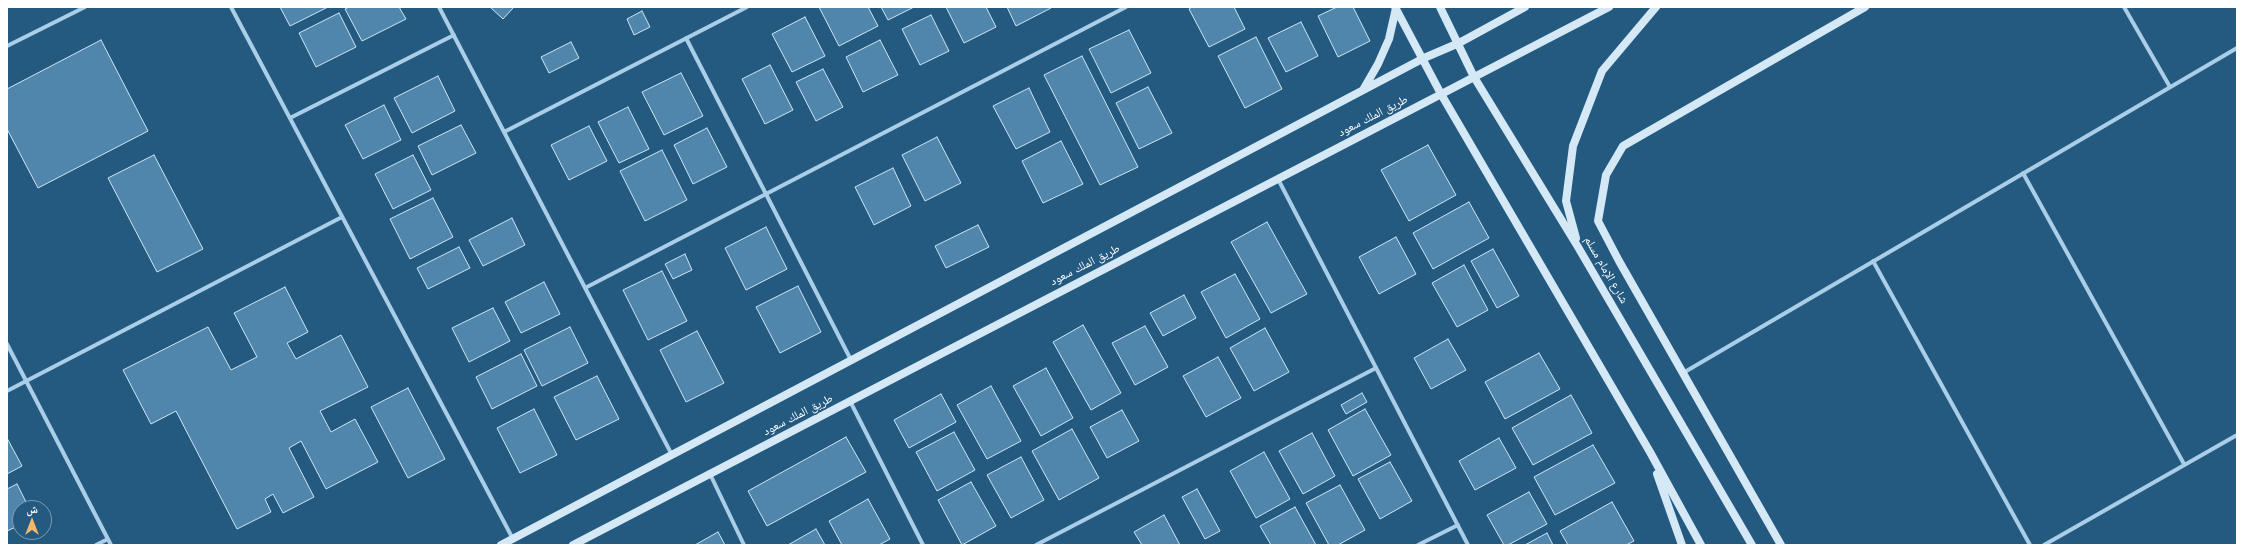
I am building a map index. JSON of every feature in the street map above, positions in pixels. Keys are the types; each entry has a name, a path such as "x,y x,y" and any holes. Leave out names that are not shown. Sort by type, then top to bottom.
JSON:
{"main road":[{"path":"1396,7 1424,58 1441,94 1650,452 1701,545"},
{"path":"1363,90 1378,64 1389,39 1396,7"},
{"name":"شارع الإمام مسلم","path":"1440,7 1474,77 1578,247 1752,545"},
{"name":"طريق الملك سعود","path":"501,545 1363,90 1424,58 1458,43 1525,7"},
{"name":"طريق الملك سعود","path":"573,545 1609,7"},
{"path":"1578,247 1566,201 1573,146 1602,71 1656,7"},
{"path":"1781,545 1619,261 1598,221 1606,175 1623,146 1865,7"},
{"path":"1650,452 1682,545"}],"street":[{"path":"7,46 85,7"},
{"path":"231,7 513,538"},
{"path":"439,7 672,455"},
{"path":"504,132 747,7"},
{"path":"585,288 1126,7"},
{"path":"2124,7 2170,87"},
{"path":"290,118 454,35"},
{"path":"686,38 852,360"},
{"path":"1683,373 2237,48"},
{"path":"2023,173 2184,464"},
{"path":"1278,179 1468,545"},
{"path":"7,392 342,217"},
{"path":"1873,262 2030,545"},
{"path":"7,344 111,545"},
{"path":"1036,545 1376,368"},
{"path":"850,401 923,545"},
{"path":"2044,545 2237,435"},
{"path":"710,474 744,545"},
{"path":"1418,545 1458,524"},
{"path":"96,545 108,539"}],"building":[{"path":"280,7 328,7 290,26"},
{"path":"349,7 399,7 406,19 362,41 345,9"},
{"path":"490,7 514,7 503,19"},
{"path":"819,7 868,7 878,26 839,46"},
{"path":"881,7 914,7 888,20"},
{"path":"946,7 986,7 996,27 964,43"},
{"path":"1007,7 1050,7 1051,8 1016,26"},
{"path":"1192,7 1234,7 1245,29 1209,47 1189,9"},
{"path":"1337,7 1353,7 1370,41 1338,57 1318,16"},
{"path":"642,11 650,27 634,35 627,19"},
{"path":"339,13 356,47 316,67 299,33"},
{"path":"931,15 949,51 920,65 902,29"},
{"path":"805,17 825,56 792,72 772,34"},
{"path":"1301,22 1318,56 1286,72 1268,38"},
{"path":"1129,30 1151,73 1111,93 1089,49"},
{"path":"1256,37 1282,89 1245,108 1218,56"},
{"path":"101,40 148,131 38,188 7,129 7,89"},
{"path":"880,40 898,75 863,92 846,57"},
{"path":"571,42 579,58 549,73 541,57"},
{"path":"1082,56 1138,167 1100,185 1044,75"},
{"path":"770,65 793,110 765,124 742,79"},
{"path":"823,69 843,107 816,121 796,82"},
{"path":"681,73 703,116 664,135 642,92"},
{"path":"438,76 455,111 412,133 394,98"},
{"path":"1148,87 1172,133 1139,149 1116,103"},
{"path":"1029,88 1050,132 1016,149 993,106"},
{"path":"384,105 401,140 363,159 345,125"},
{"path":"628,107 649,149 619,163 598,122"},
{"path":"461,125 476,153 432,175 418,146"},
{"path":"589,126 607,161 569,180 551,145"},
{"path":"707,128 727,167 693,184 674,145"},
{"path":"937,137 961,183 925,201 902,155"},
{"path":"1061,141 1083,184 1043,203 1022,161"},
{"path":"1428,145 1456,195 1409,221 1381,170"},
{"path":"662,150 687,200 645,221 620,171"},
{"path":"154,155 203,249 157,272 108,178"},
{"path":"413,155 431,190 393,209 375,174"},
{"path":"893,168 911,206 874,225 855,187"},
{"path":"433,198 453,237 410,259 390,219"},
{"path":"1469,202 1489,238 1433,269 1413,233"},
{"path":"512,218 525,245 483,266 469,240"},
{"path":"1267,222 1307,294 1271,313 1231,242"},
{"path":"978,225 989,247 946,268 935,246"},
{"path":"766,227 787,269 746,290 725,248"},
{"path":"1396,237 1416,274 1379,294 1359,257"},
{"path":"459,247 470,268 428,289 417,268"},
{"path":"1493,249 1519,296 1497,308 1471,261"},
{"path":"685,254 692,270 673,279 665,264"},
{"path":"1464,265 1488,310 1457,327 1432,283"},
{"path":"662,271 687,321 648,340 623,290"},
{"path":"1235,274 1260,319 1226,338 1201,292"},
{"path":"544,282 560,314 521,333 505,302"},
{"path":"798,286 821,332 780,353 756,307"},
{"path":"285,287 308,332 287,343 296,359 341,335 368,387 320,411 331,432 355,419 378,462 326,489 301,441 289,448 314,497 283,513 273,494 265,499 271,512 237,529 176,411 151,424 123,370 208,327 231,370 257,357 234,313"},
{"path":"1184,295 1196,318 1163,336 1150,313"},
{"path":"493,308 510,341 469,362 452,328"},
{"path":"1083,325 1121,393 1091,410 1053,342"},
{"path":"1145,326 1168,367 1135,385 1112,343"},
{"path":"570,327 588,363 542,386 524,350"},
{"path":"1265,328 1289,372 1254,391 1230,348"},
{"path":"697,331 724,383 686,402 660,350"},
{"path":"1448,339 1466,370 1431,389 1414,358"},
{"path":"1539,353 1560,389 1505,419 1485,382"},
{"path":"521,354 537,386 492,409 476,377"},
{"path":"1218,357 1241,398 1206,417 1183,376"},
{"path":"1046,368 1073,418 1041,436 1013,386"},
{"path":"597,376 619,419 576,440 554,397"},
{"path":"991,386 1021,441 987,459 957,405"},
{"path":"408,388 445,459 408,478 371,407"},
{"path":"1362,393 1367,402 1346,414 1341,405"},
{"path":"941,394 956,422 909,448 894,420"},
{"path":"1571,395 1592,433 1533,465 1512,428"},
{"path":"534,409 557,455 520,473 497,428"},
{"path":"1365,409 1391,455 1353,476 1328,430"},
{"path":"1122,410 1139,441 1107,458 1090,427"},
{"path":"1072,429 1099,478 1059,500 1032,451"},
{"path":"954,432 975,470 937,491 916,452"},
{"path":"1312,433 1335,476 1303,494 1279,451"},
{"path":"846,437 866,472 767,526 748,491"},
{"path":"7,438 22,466 7,474"},
{"path":"1499,438 1516,468 1475,490 1459,461"},
{"path":"1593,445 1615,483 1555,515 1534,477"},
{"path":"1264,452 1290,499 1256,518 1230,471"},
{"path":"1021,457 1044,500 1011,518 987,475"},
{"path":"1390,462 1412,501 1380,519 1358,479"},
{"path":"971,482 996,526 962,545 938,500"},
{"path":"17,484 25,500 12,500 12,529 7,531 7,489"},
{"path":"1340,485 1365,530 1338,545 1329,545 1306,503"},
{"path":"1197,489 1220,531 1205,539 1182,497"},
{"path":"1529,492 1547,524 1508,545 1504,545 1487,515"},
{"path":"868,499 890,539 879,545 842,545 829,521"},
{"path":"1612,502 1634,541 1626,545 1568,545 1560,531"},
{"path":"1295,507 1316,545 1271,545 1260,526"},
{"path":"1164,515 1180,545 1142,545 1134,532"},
{"path":"816,529 825,545 788,545"},
{"path":"718,532 725,545 695,545"},
{"path":"1547,533 1553,545 1525,545"}]}
